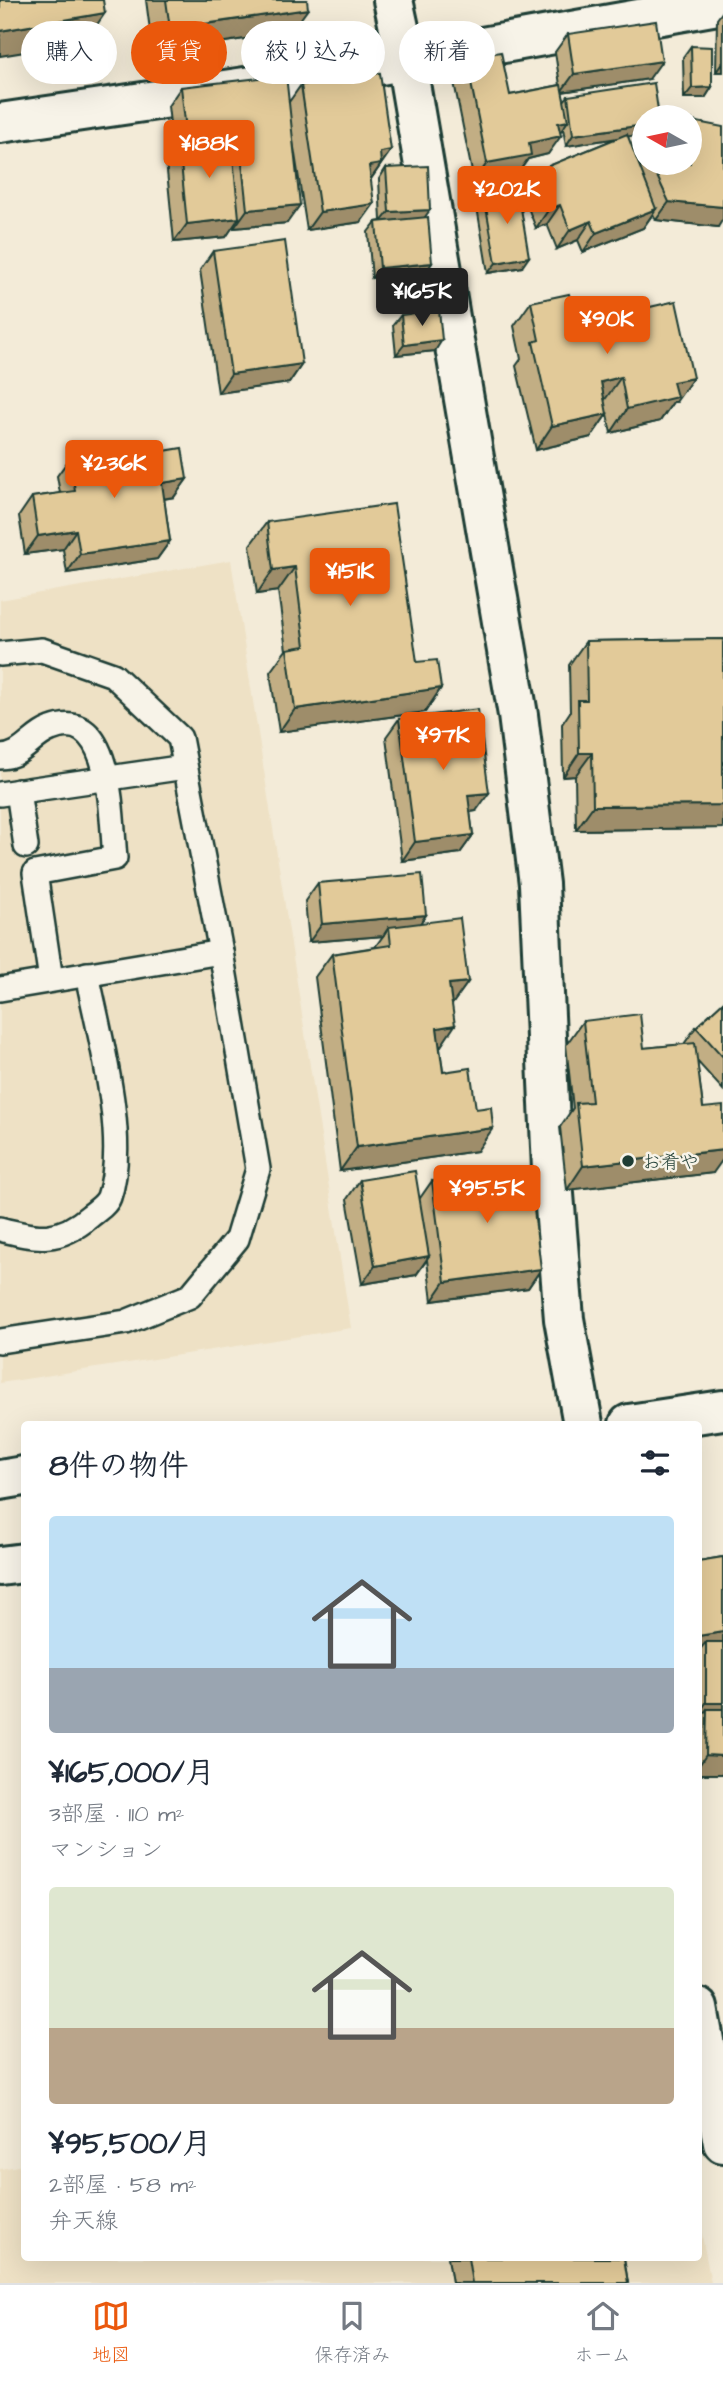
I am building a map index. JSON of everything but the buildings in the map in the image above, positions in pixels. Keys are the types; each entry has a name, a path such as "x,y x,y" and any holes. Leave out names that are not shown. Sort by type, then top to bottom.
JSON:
{"street":[{"path":"393,0 399,28"},
{"path":"495,44 723,4"},
{"path":"0,123 313,77 399,61"},
{"path":"410,84 518,715 539,884 552,1169 564,1319 582,1421"},
{"path":"649,1421 723,1410"},
{"path":"0,1480 21,1476"},
{"path":"0,1566 21,1563"},
{"path":"702,2030 723,2143"}],"lane":[{"path":"0,654 42,650 113,675 180,738 221,952 258,1169 237,1239 190,1296 126,1322 0,1341"},
{"path":"0,757 18,754 41,733 53,728 80,728 92,736 98,746 107,778 115,858 35,873 51,980"},
{"path":"26,846 9,792 185,766"},
{"path":"0,989 221,952"},
{"path":"0,1229 30,1237 63,1234 80,1225 108,1200 117,1159 112,1101 87,974"}],"shaded area":[{"path":"231,560 351,1328 0,1383 0,600"},
{"path":"21,2166 21,2261 702,2261 702,2235 711,2283 0,2283 0,2169"}],"place":[{"name":"お肴や","path":"628,1161"}]}
